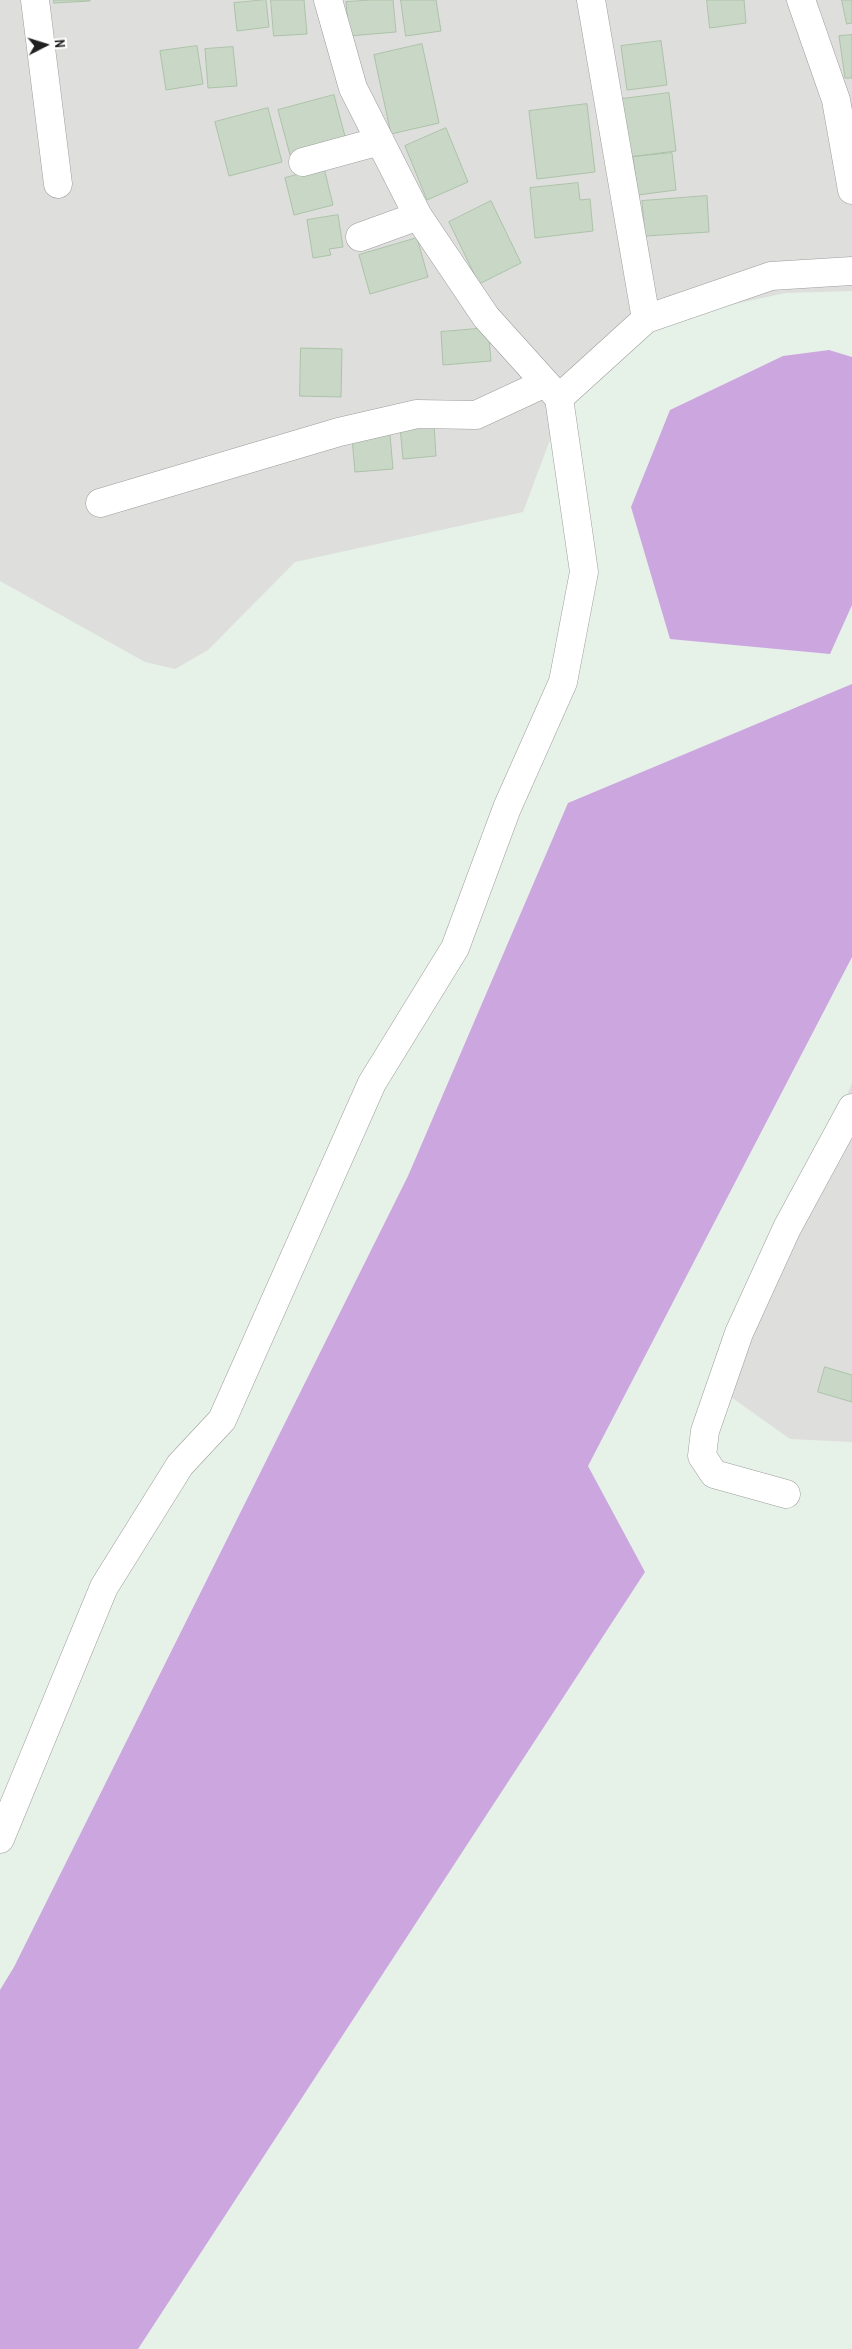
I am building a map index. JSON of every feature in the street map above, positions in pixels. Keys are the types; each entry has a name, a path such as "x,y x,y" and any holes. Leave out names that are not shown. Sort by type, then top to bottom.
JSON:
{"street":[{"path":"35,0 58,184"},
{"path":"0,1840 104,1587 180,1465 222,1420 372,1083 455,948 507,808 563,682 584,572 552,391 486,317 418,216 353,88 328,0"},
{"path":"591,0 646,319"},
{"path":"801,0 836,100 852,190"},
{"path":"303,162 380,141"},
{"path":"360,237 418,216"},
{"path":"100,504 339,432 417,414 476,415 552,391 646,319 771,276 852,270"},
{"path":"786,1494 714,1474 702,1456 705,1430 739,1333 787,1228 852,1108"}],"shaded area":[{"path":"0,0 852,0 852,291 785,293 675,317 588,370 566,397 523,512 295,562 208,650 175,669 145,662 0,581"},
{"path":"829,350 852,357 852,605 830,654 670,639 631,507 670,410 783,356"},
{"path":"852,684 852,957 588,1466 645,1572 138,2349 0,2349 0,1990 14,1967 408,1176 568,803"},
{"path":"852,1083 852,1442 790,1439 724,1392"}],"building":[{"path":"54,0 90,0 90,1 54,3"},
{"path":"266,0 269,27 237,31 234,3"},
{"path":"271,0 304,0 307,34 274,36"},
{"path":"393,0 396,32 349,36 346,2"},
{"path":"401,0 436,0 441,31 406,36"},
{"path":"707,0 744,0 746,23 710,28"},
{"path":"842,0 852,0 852,23 847,24"},
{"path":"852,35 852,78 845,78 839,36"},
{"path":"661,41 667,85 627,90 621,46"},
{"path":"422,44 439,123 391,134 374,55"},
{"path":"197,46 203,84 166,90 160,51"},
{"path":"233,47 237,86 208,88 205,49"},
{"path":"669,93 676,151 629,157 622,99"},
{"path":"334,95 346,140 290,155 278,110"},
{"path":"587,104 595,172 537,179 529,111"},
{"path":"268,108 282,162 229,176 215,122"},
{"path":"446,128 468,182 427,200 405,146"},
{"path":"672,153 676,190 638,195 633,157"},
{"path":"324,168 333,205 294,215 285,178"},
{"path":"578,183 580,200 590,199 593,231 535,238 530,188"},
{"path":"707,196 709,232 645,236 642,201"},
{"path":"491,201 521,263 479,284 449,222"},
{"path":"338,215 343,247 329,249 331,255 313,258 307,220"},
{"path":"417,238 428,277 370,294 359,255"},
{"path":"488,328 491,361 443,365 441,332"},
{"path":"301,348 342,349 341,397 300,396"},
{"path":"434,424 436,456 403,459 400,427"},
{"path":"390,435 393,469 355,472 352,438"},
{"path":"825,1367 852,1375 852,1402 818,1392"}]}
